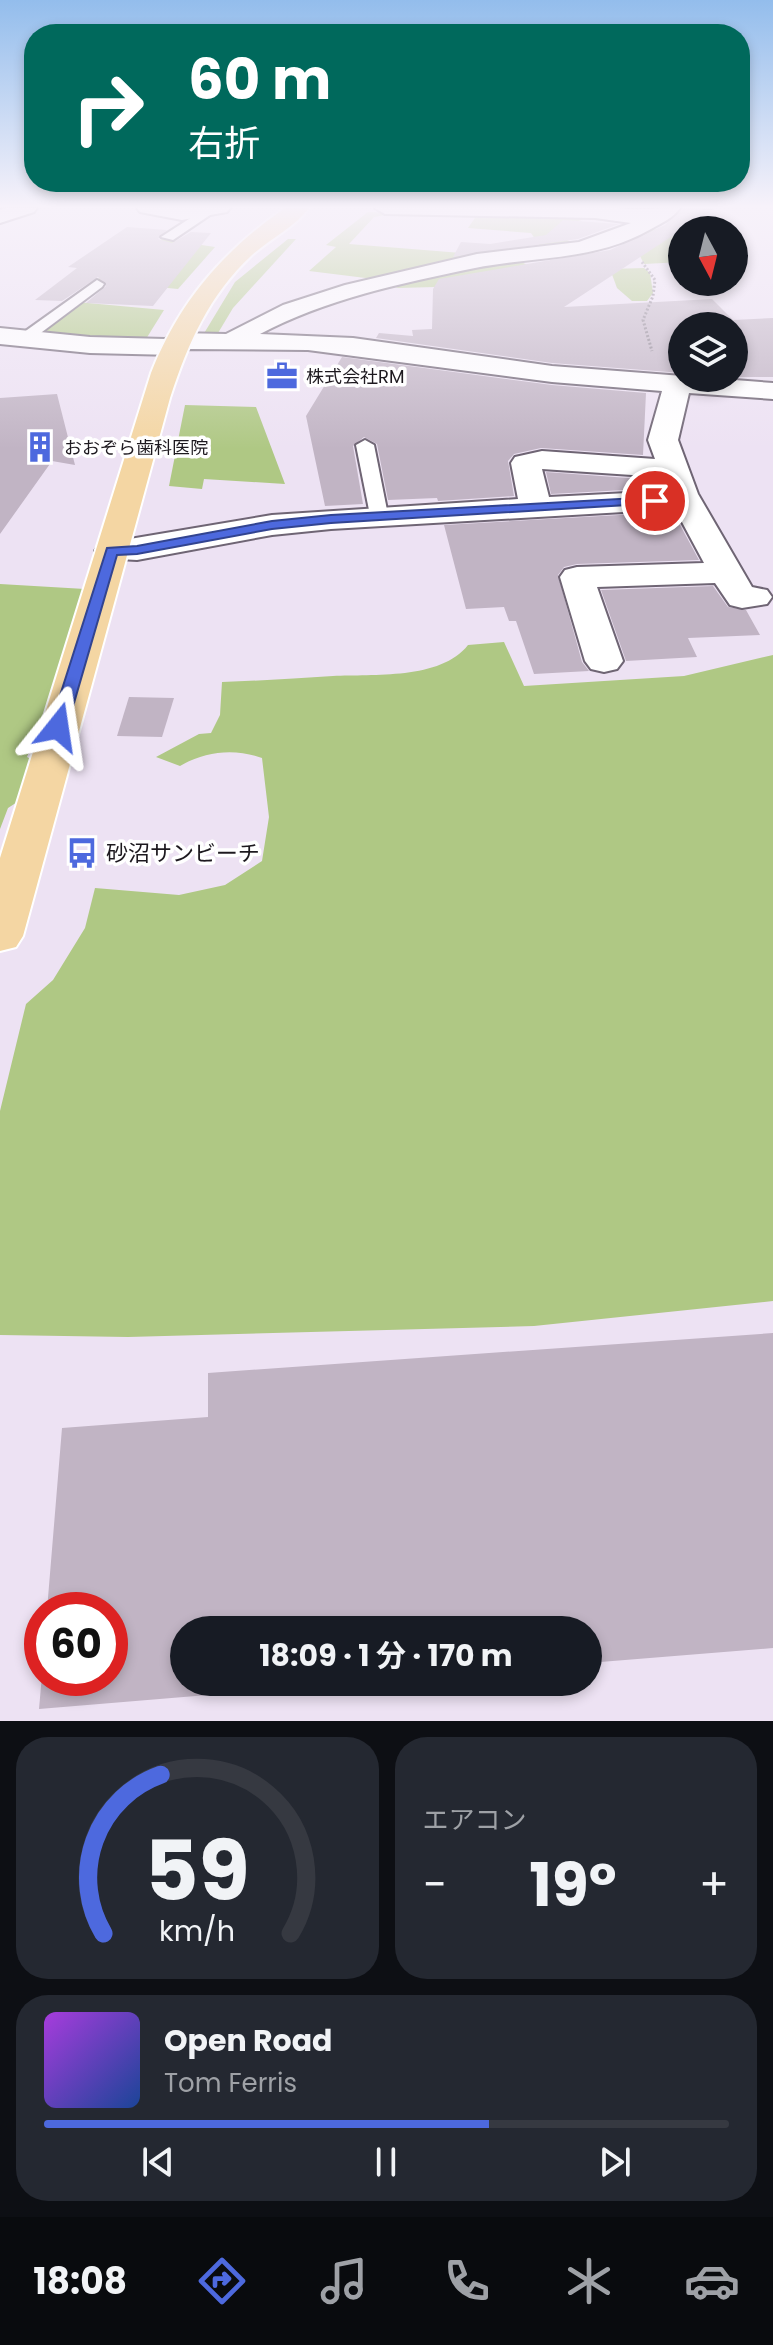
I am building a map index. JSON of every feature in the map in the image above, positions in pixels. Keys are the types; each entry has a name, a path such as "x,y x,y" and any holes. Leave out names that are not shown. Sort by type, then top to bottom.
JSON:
{"main road":[{"path":"0,936 89,620 176,344 210,288"}],"street":[{"path":"228,341 263,322 370,288"},
{"path":"10,341 90,345 228,341 353,346 552,374 668,384"},
{"path":"748,389 773,391"},
{"path":"675,392 663,440 685,499 742,598 755,597"},
{"path":"535,507 526,463 542,460 674,469"},
{"path":"112,551 137,550 272,525 379,515 685,499"},
{"path":"604,661 577,577 726,572"}],"lane":[{"path":"10,341 90,288"},
{"path":"365,445 379,515"}],"path":[{"path":"654,288 643,320 654,354"}],"green space":[{"path":"231,288 251,288 233,308 215,338 200,340"},
{"path":"617,288 652,288 653,293 647,301 632,301"},
{"path":"77,302 164,310 146,339 109,341 34,334"},
{"path":"185,405 256,407 285,484 204,479 202,489 169,486"},
{"path":"0,584 85,589 59,674 27,757 37,762 25,797 8,808 0,829"},
{"path":"504,642 524,686 684,676 773,655 773,1301 534,1326 128,1337 0,1335 0,1111 26,1004 53,980 85,928 95,888 179,895 225,885 262,861 269,817 262,758 241,753 220,753 180,766 156,757 199,734 211,733 220,715 222,682 405,673 441,664 468,645"}],"building":[{"path":"50,288 81,288 62,301 35,300"},
{"path":"103,288 167,288 153,306 86,303"},
{"path":"433,288 593,288 564,307 712,299 725,312 668,312 668,372 552,363 376,338 379,333 413,336 412,330 432,329"},
{"path":"773,318 773,377 748,377 748,319"},
{"path":"342,357 552,385 646,393 643,455 541,448 514,454 508,461 514,496 438,501 437,498 388,500 377,444 364,437 353,446 363,504 325,506 306,416"},
{"path":"57,394 75,465 52,461 0,534 0,398"},
{"path":"546,472 656,480 661,488 551,494"},
{"path":"673,512 699,560 577,564 564,567 558,575 582,662 589,671 534,674 516,621 509,621 504,607 466,609 444,525"},
{"path":"713,586 728,607 746,610 760,635 688,638 697,657 626,661 601,590"},
{"path":"129,697 174,698 162,737 117,736"},
{"path":"773,1333 773,1648 602,1662 602,1616 170,1616 170,1696 195,1696 39,1709 40,1696 128,1696 128,1592 48,1592 62,1428 208,1417 208,1373"}],"place":[{"name":"株式会社RM","path":"282,376"},
{"name":"おおぞら歯科医院","path":"40,447"},
{"name":"砂沼サンビーチ","path":"82,853"}],"route":[{"path":"58,727 112,551 137,550 272,525 331,519 655,501"}]}
